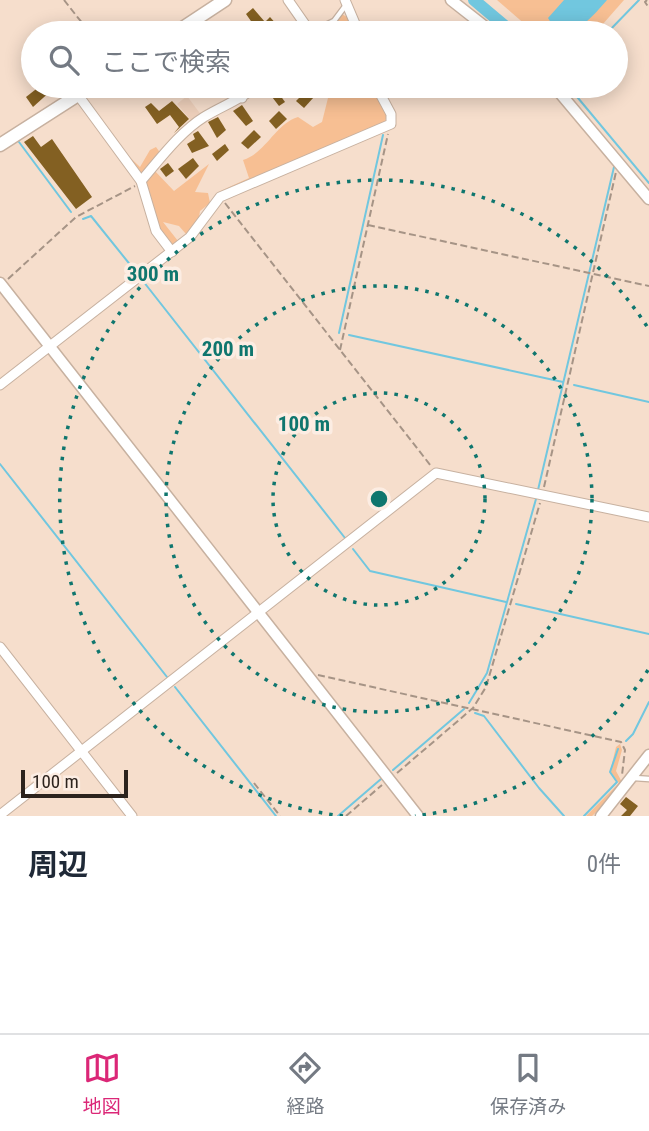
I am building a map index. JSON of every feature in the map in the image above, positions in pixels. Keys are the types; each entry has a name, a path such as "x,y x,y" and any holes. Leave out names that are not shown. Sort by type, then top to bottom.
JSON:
{"main road":[{"path":"197,21 225,0"},
{"path":"0,145 73,98"}],"street":[{"path":"288,0 303,21"},
{"path":"451,0 478,21"},
{"path":"346,3 354,21"},
{"path":"80,98 142,181 156,231 172,252"},
{"path":"142,181 166,152 202,118 242,98"},
{"path":"0,386 172,252 202,223 220,197 391,124 391,114 382,98"},
{"path":"564,98 649,199"},
{"path":"1,284 418,816"},
{"path":"0,815 436,473 649,517"},
{"path":"0,647 132,816"},
{"path":"601,816 649,755"}],"lane":[{"path":"334,21 346,3"},
{"path":"630,782 649,779"}],"path":[{"path":"64,0 81,21"},
{"path":"647,0 645,2 649,8"},
{"path":"340,351 391,124"},
{"path":"346,816 472,708 486,687 539,493 615,173 622,166"},
{"path":"1,284 76,218 142,181"},
{"path":"220,197 436,473"},
{"path":"368,225 649,286"},
{"path":"308,676 313,674 621,742 625,750 620,771 630,782"},
{"path":"254,783 280,816"}],"shaded area":[{"path":"497,0 624,0 606,21 521,21"},
{"path":"340,13 349,21 335,21"},
{"path":"188,98 202,116 194,124 177,104"},
{"path":"328,98 381,98 388,110 385,123 216,193 249,178 243,160 258,151 290,121 298,117 313,127 322,122"},
{"path":"156,147 161,154 141,175 120,148 140,167 150,150"},
{"path":"209,164 195,192 208,193 210,203 200,211 199,217 206,216 175,247 164,236 151,205 147,179 153,169 174,191","holes":["163,222 179,226 186,234 178,241"]},
{"path":"620,744 622,750 616,771 624,786 592,816 586,816 619,783 610,772 616,747"}],"water":[{"path":"564,0 607,0 587,21 550,21 548,18"}],"building":[{"path":"253,8 264,21 251,21 246,14"},
{"path":"27,98 43,98 33,107"},
{"path":"273,98 282,98 285,102 279,106"},
{"path":"299,98 313,98 304,108 296,101"},
{"path":"172,101 189,119 174,133 179,127 170,115 157,124 145,107 151,103 159,111"},
{"path":"242,105 253,121 246,126 233,111"},
{"path":"279,111 287,119 276,129 269,121"},
{"path":"218,117 226,130 217,138 208,122"},
{"path":"254,130 261,137 248,149 241,143"},
{"path":"198,131 209,146 192,153 187,144 195,139 193,134"},
{"path":"33,136 41,147 52,139 92,197 76,209 24,142"},
{"path":"225,144 229,150 217,161 212,154"},
{"path":"193,158 199,166 186,179 178,169"},
{"path":"168,163 174,171 166,177 160,169"},
{"path":"626,797 638,806 630,816 621,816 627,810 620,804"}],"waterway":[{"path":"474,0 499,21"},
{"path":"619,21 639,0"},
{"path":"578,98 649,183"},
{"path":"339,333 383,135"},
{"path":"19,142 71,212"},
{"path":"538,490 614,167"},
{"path":"83,219 91,216 136,272"},
{"path":"143,281 345,538"},
{"path":"349,335 563,382"},
{"path":"574,385 649,402"},
{"path":"0,464 167,677"},
{"path":"469,703 487,673 536,499"},
{"path":"353,549 370,571 506,602"},
{"path":"516,604 649,634"},
{"path":"175,687 276,816"},
{"path":"626,741 633,734 649,702"},
{"path":"393,770 464,709"},
{"path":"475,713 484,716 564,816"},
{"path":"584,816 617,782 610,772 618,749"},
{"path":"338,816 381,779"}]}
